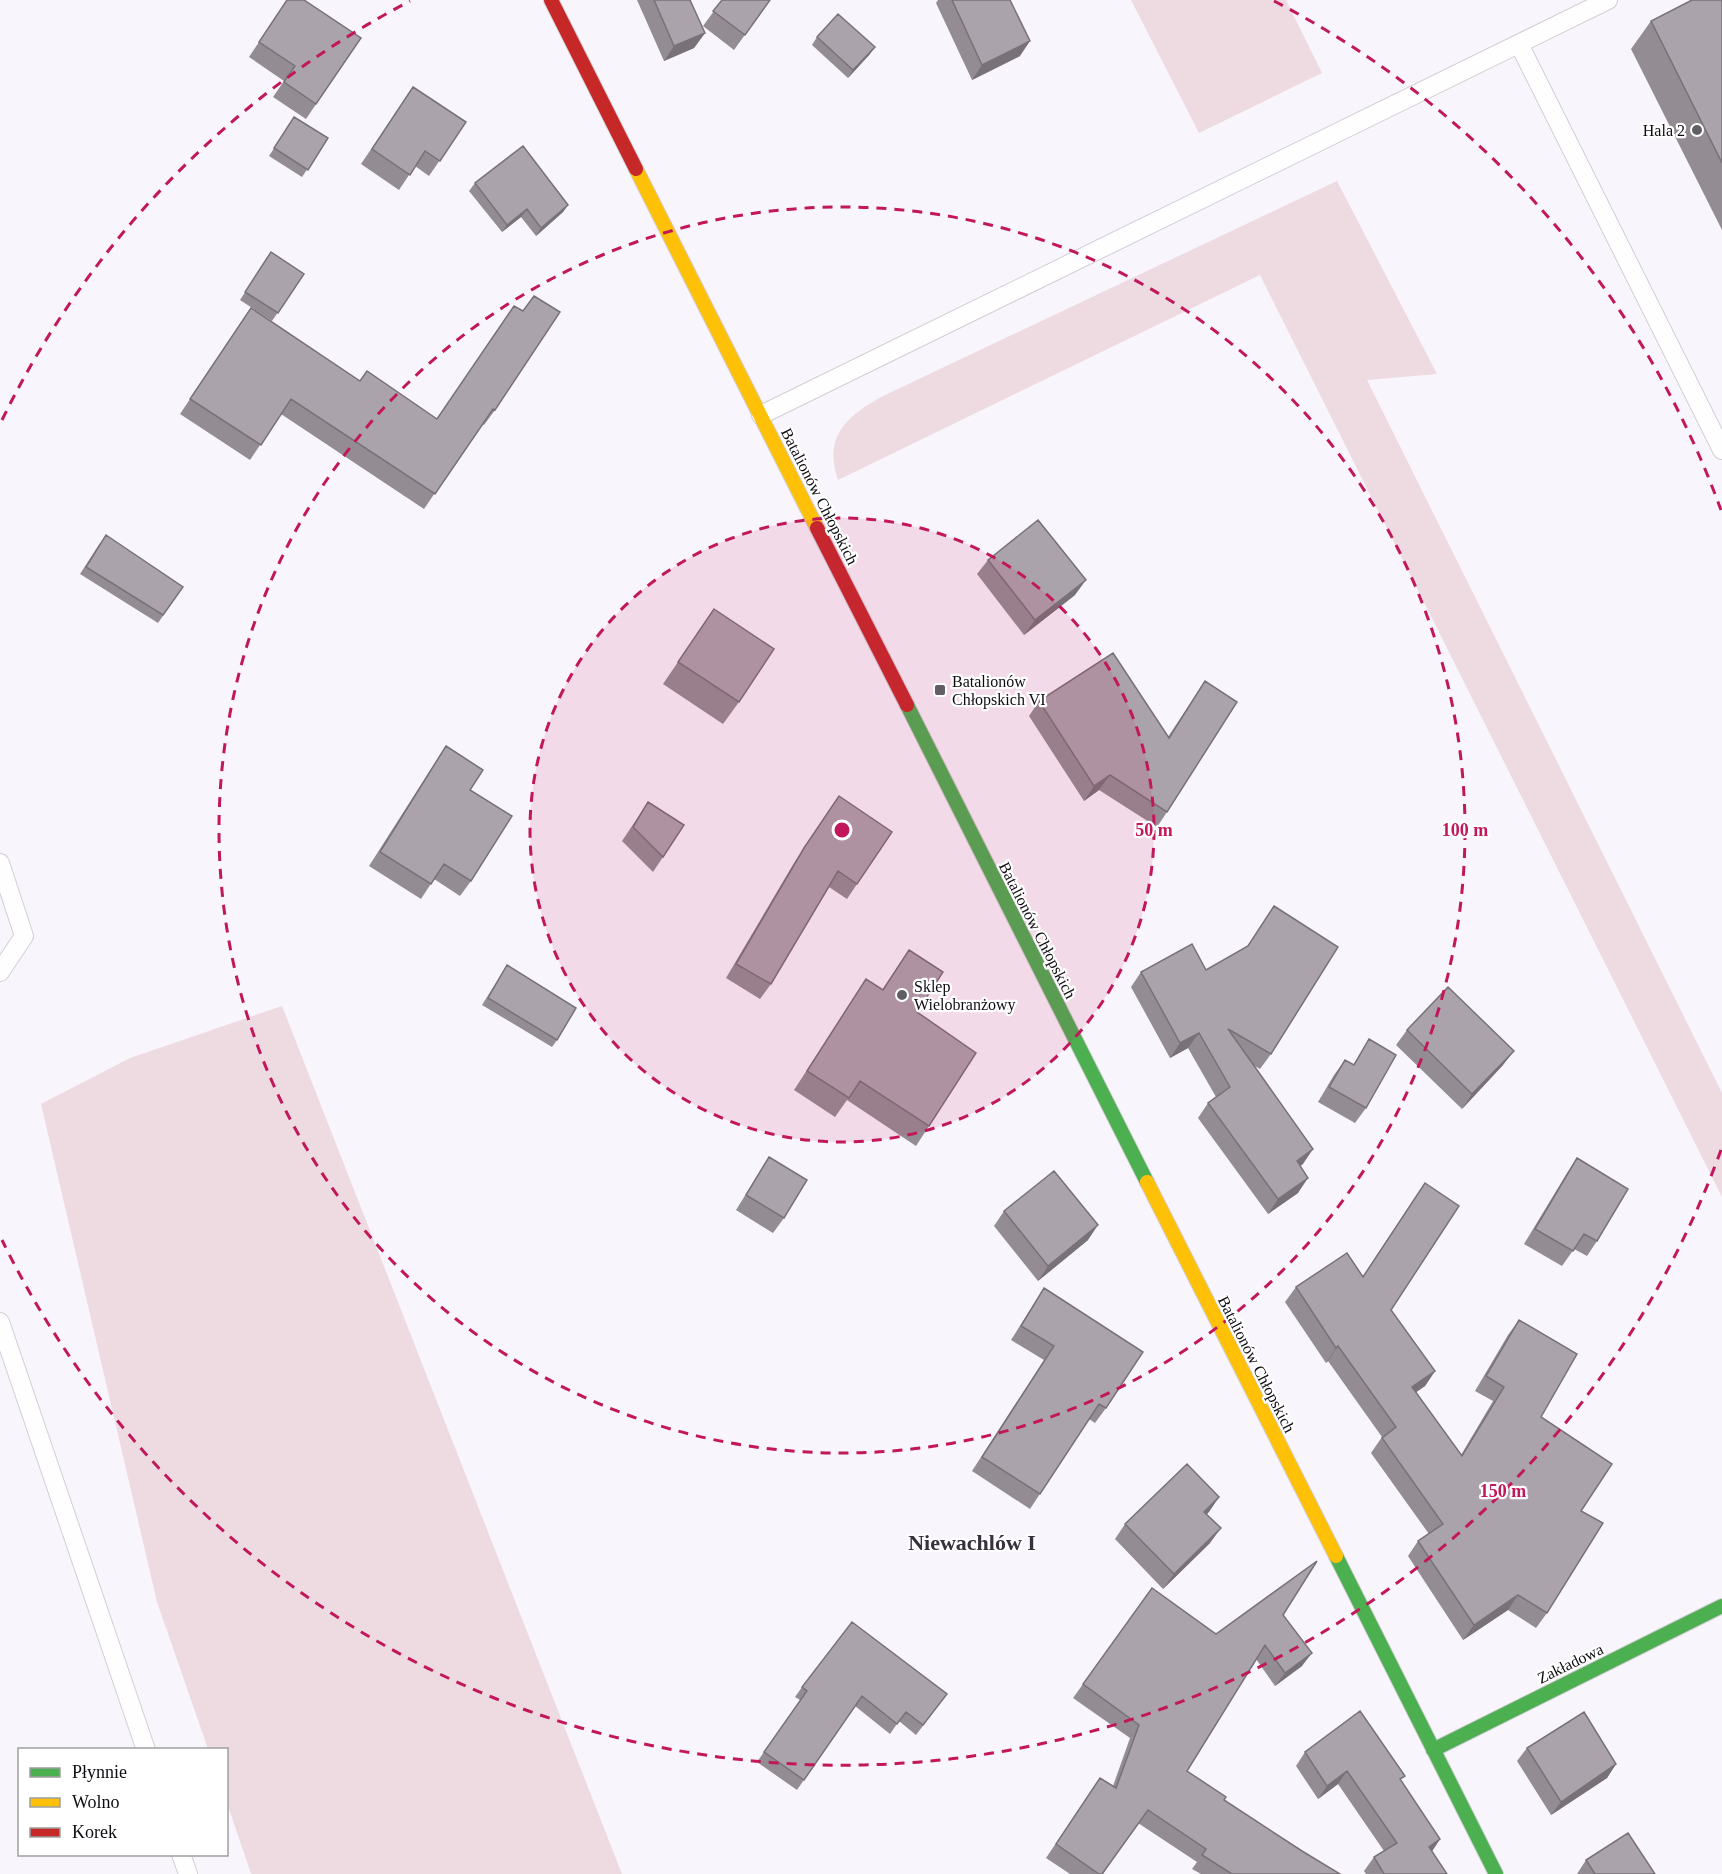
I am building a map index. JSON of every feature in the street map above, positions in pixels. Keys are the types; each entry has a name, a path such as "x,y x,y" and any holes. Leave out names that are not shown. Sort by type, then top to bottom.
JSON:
{"street":[{"name":"Batalionów Chłopskich","path":"551,0 1496,1874"},
{"name":"Zakładowa","path":"1433,1750 1722,1606"}],"lane":[{"path":"761,415 1608,0"},
{"path":"1519,44 1722,450"},
{"path":"0,863 24,936 0,972"},
{"path":"0,1322 146,1748"},
{"path":"182,1856 188,1874"}],"shaded area":[{"path":"1131,0 1286,0 1322,73 1199,133"},
{"path":"1337,181 1437,374 1367,380 1722,1093 1722,1197 1260,275 838,480 834,465 834,451 841,429 859,411 883,396"},
{"path":"282,1006 622,1874 251,1874 228,1806 228,1748 208,1748 157,1602 41,1104 130,1058"}],"building":[{"path":"287,0 304,0 361,38 316,104 284,82 295,66 259,42"},
{"path":"654,0 690,0 705,33 674,46"},
{"path":"722,0 770,0 745,35 713,11"},
{"path":"952,0 1010,0 1030,41 982,65"},
{"path":"1692,0 1722,0 1722,163 1651,21"},
{"path":"838,14 875,47 853,70 817,37"},
{"path":"413,87 466,122 440,161 425,151 410,175 372,149"},
{"path":"294,117 328,138 308,170 274,148"},
{"path":"523,146 568,205 541,228 527,209 507,225 475,183"},
{"path":"271,252 304,274 278,313 245,292"},
{"path":"534,296 560,312 495,410 493,409 435,494 291,399 261,445 190,399 251,308 360,381 367,371 437,419 514,306 523,311"},
{"path":"1038,520 1086,580 1035,620 988,560"},
{"path":"106,535 183,587 163,615 86,567"},
{"path":"714,609 774,649 739,702 678,662"},
{"path":"1113,653 1169,738 1205,681 1237,702 1167,812 1110,775 1094,786 1039,701"},
{"path":"446,746 483,770 470,790 512,816 471,881 444,864 431,884 380,852"},
{"path":"839,796 892,832 857,884 838,871 771,984 736,964 804,848"},
{"path":"648,802 684,825 663,857 633,827"},
{"path":"1274,906 1338,947 1271,1054 1228,1029 1313,1149 1297,1161 1308,1178 1278,1199 1208,1103 1230,1087 1199,1033 1180,1043 1141,972 1192,944 1206,970 1248,946"},
{"path":"909,950 943,972 917,1012 976,1053 929,1126 860,1081 849,1098 807,1071 866,979 883,990"},
{"path":"507,965 576,1008 557,1040 488,998"},
{"path":"1448,987 1514,1051 1472,1094 1407,1030"},
{"path":"1369,1039 1396,1055 1366,1108 1329,1087 1345,1060 1354,1065"},
{"path":"769,1157 807,1180 784,1218 746,1195"},
{"path":"1577,1158 1628,1189 1597,1241 1584,1234 1573,1251 1535,1229"},
{"path":"1054,1171 1098,1225 1048,1266 1004,1211"},
{"path":"1425,1183 1459,1206 1391,1310 1435,1371 1412,1387 1462,1456 1504,1387 1486,1376 1519,1320 1577,1354 1541,1417 1612,1464 1581,1511 1603,1523 1547,1613 1518,1595 1474,1625 1418,1541 1443,1524 1382,1438 1396,1427 1338,1346 1336,1348 1296,1287 1347,1253 1363,1277"},
{"path":"1044,1288 1143,1352 1106,1408 1099,1404 1040,1494 982,1457 1054,1346 1021,1326"},
{"path":"1187,1464 1219,1497 1204,1512 1221,1528 1174,1574 1125,1524"},
{"path":"1317,1561 1283,1615 1312,1653 1285,1673 1265,1645 1187,1771 1226,1797 1224,1800 1340,1874 1232,1874 1202,1855 1206,1849 1148,1810 1102,1874 1056,1844 1100,1778 1116,1788 1139,1725 1083,1684 1152,1588 1216,1634"},
{"path":"852,1622 947,1694 923,1725 906,1712 897,1724 862,1696 804,1780 764,1752 807,1691 802,1687"},
{"path":"1360,1711 1405,1776 1400,1779 1440,1839 1429,1847 1447,1874 1384,1874 1374,1857 1397,1843 1347,1771 1327,1786 1305,1752"},
{"path":"1584,1712 1616,1764 1561,1802 1527,1748"},
{"path":"1628,1833 1655,1874 1595,1874 1586,1860"}],"traffic: fast":[{"path":"907,705 1147,1182"},
{"path":"1336,1556 1496,1874"},
{"path":"1433,1750 1722,1606"}],"traffic: slow":[{"path":"636,169 817,528"},
{"path":"1147,1182 1336,1556"}],"traffic: jam":[{"path":"551,0 636,169"},
{"path":"817,528 907,705"}],"place":[{"name":"Hala 2","path":"1697,130"},
{"name":"Batalionów Chłopskich VI","path":"940,690"},
{"name":"Sklep Wielobranżowy","path":"902,995"}],"district":[{"name":"Niewachlów I","path":"972,1542"}]}
